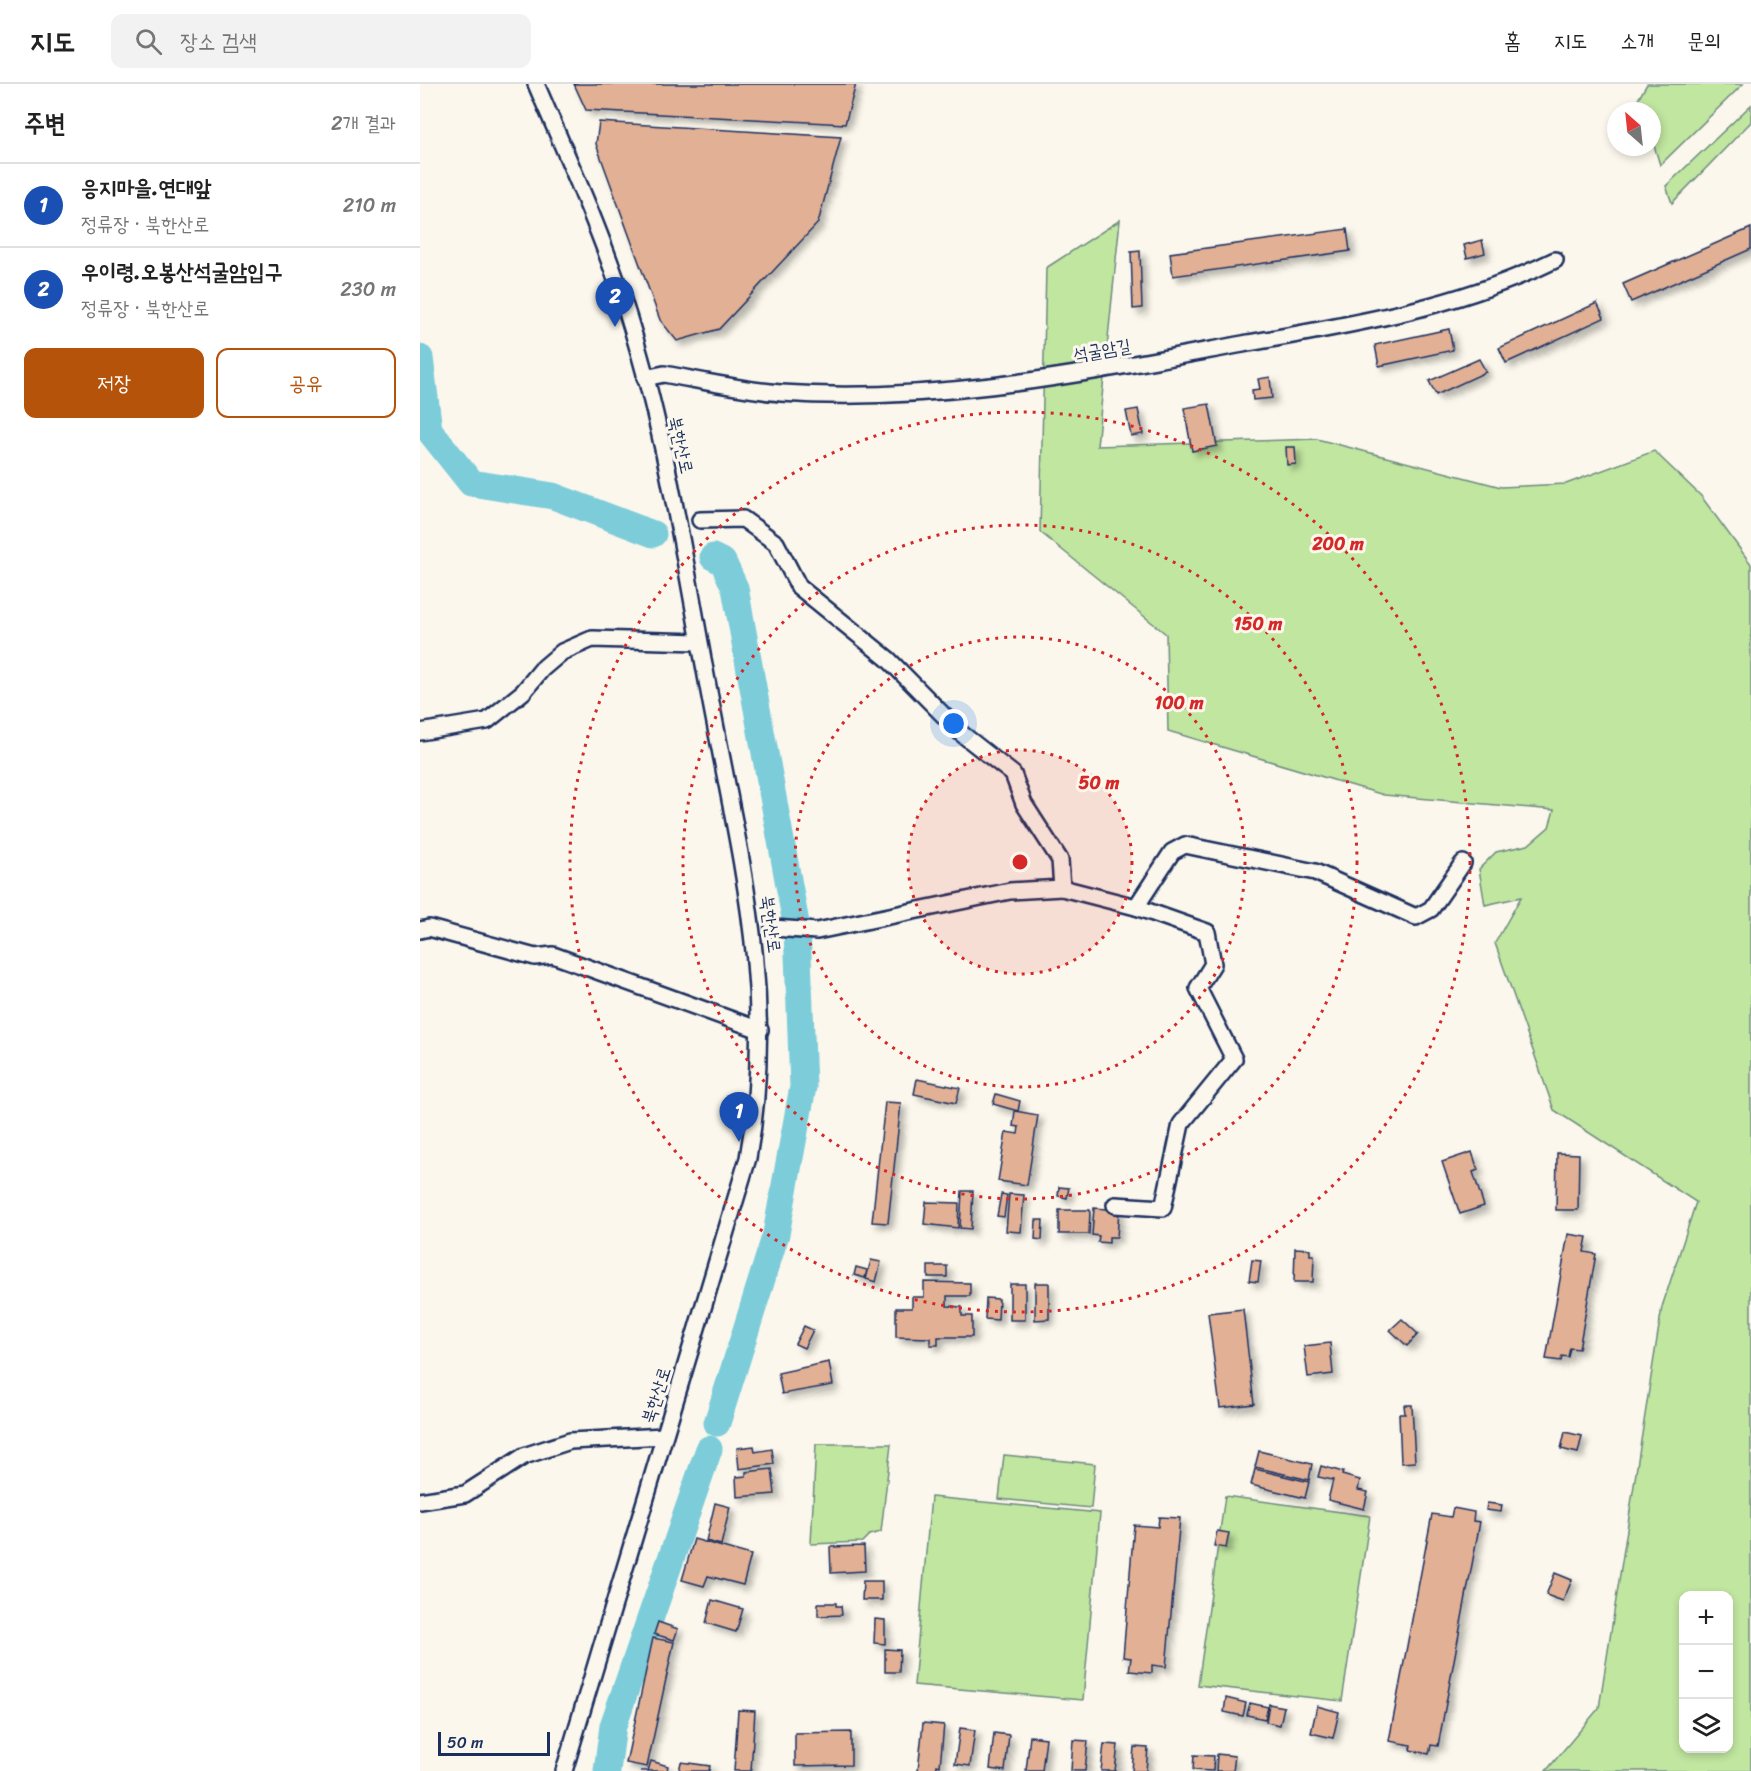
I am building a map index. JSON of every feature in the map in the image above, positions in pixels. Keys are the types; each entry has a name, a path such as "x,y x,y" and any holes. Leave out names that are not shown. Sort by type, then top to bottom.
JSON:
{"street":[{"name":"북한산로","path":"536,84 606,251 645,378 676,515 747,891 757,960 759,1030 753,1129 748,1158 564,1771"},
{"name":"석굴암길","path":"645,378 664,374 780,393 854,395 927,393 999,385 1089,373 1386,316 1462,297 1555,260"},
{"path":"700,520 743,519 776,543 799,586 888,659 962,734 1013,774 1024,804 1060,860 1062,888"},
{"path":"420,732 488,721 523,692 542,669 561,652 592,639 699,642"},
{"path":"1136,907 1173,852 1185,845 1315,872 1416,917 1431,909 1463,863"},
{"path":"774,928 817,931 1010,891 1062,888 1136,907 1207,932 1213,964 1198,988 1234,1059 1180,1125 1163,1208 1115,1205"},
{"path":"420,930 429,928 535,957 553,955 759,1030"},
{"path":"420,1501 465,1494 524,1456 570,1441 664,1436"}],"green space":[{"path":"1647,84 1743,84 1660,165 1657,156 1661,156 1661,102 1637,102"},
{"path":"1751,105 1751,122 1672,203 1666,186"},
{"path":"1120,220 1097,446 1317,439 1501,487 1566,484 1654,451 1701,496 1751,564 1751,1771 1546,1771 1599,1708 1662,1307 1696,1202 1554,1110 1495,943 1521,897 1485,905 1479,869 1496,852 1528,845 1549,827 1554,810 1384,795 1168,731 1166,634 1040,532 1046,268"},
{"path":"816,1444 891,1444 881,1532 869,1535 862,1542 811,1544"},
{"path":"1004,1455 1095,1464 1091,1508 999,1499"},
{"path":"1225,1496 1370,1516 1342,1701 1198,1685"},
{"path":"931,1497 1100,1513 1083,1700 914,1685"}],"building":[{"path":"574,84 856,84 845,124 586,110"},
{"path":"599,122 841,137 818,223 719,329 677,341 660,320 596,144"},
{"path":"1751,228 1751,249 1631,302 1623,284"},
{"path":"1347,229 1350,251 1173,276 1170,253"},
{"path":"1482,240 1485,253 1467,258 1464,245"},
{"path":"1140,251 1142,308 1133,309 1131,252"},
{"path":"1597,303 1604,318 1506,363 1499,348"},
{"path":"1449,329 1453,350 1379,366 1375,345"},
{"path":"1479,359 1486,372 1436,395 1429,381"},
{"path":"1270,377 1272,398 1253,400 1252,390 1260,389 1258,379"},
{"path":"1209,404 1217,446 1192,451 1184,408"},
{"path":"1138,409 1143,434 1131,436 1126,411"},
{"path":"1286,447 1295,447 1296,464 1287,465"},
{"path":"917,1079 960,1088 956,1103 914,1094"},
{"path":"996,1094 1020,1101 1018,1111 993,1104"},
{"path":"885,1102 901,1103 888,1223 872,1222"},
{"path":"1015,1111 1038,1115 1027,1185 998,1181 1006,1132 1018,1134 1019,1127 1013,1126"},
{"path":"1472,1152 1478,1170 1473,1172 1484,1206 1460,1214 1442,1162"},
{"path":"1557,1153 1579,1154 1578,1210 1556,1210"},
{"path":"1059,1187 1069,1188 1067,1198 1058,1196"},
{"path":"962,1191 973,1191 971,1229 960,1228"},
{"path":"1001,1194 1007,1195 1004,1217 997,1216"},
{"path":"1009,1194 1024,1195 1021,1232 1006,1231"},
{"path":"926,1202 959,1203 958,1228 924,1224"},
{"path":"1094,1208 1119,1210 1117,1237 1109,1237 1109,1243 1098,1242 1099,1236 1092,1235"},
{"path":"1059,1210 1090,1210 1089,1234 1059,1234"},
{"path":"1036,1220 1043,1220 1042,1240 1035,1239"},
{"path":"1568,1234 1587,1237 1584,1252 1596,1254 1579,1349 1570,1348 1568,1357 1562,1356 1561,1361 1546,1359"},
{"path":"1295,1248 1310,1249 1310,1255 1314,1255 1313,1282 1294,1282"},
{"path":"871,1260 881,1262 876,1282 866,1279"},
{"path":"1252,1260 1261,1261 1258,1282 1249,1281"},
{"path":"928,1266 947,1266 947,1277 928,1277"},
{"path":"856,1267 867,1270 865,1278 854,1275"},
{"path":"924,1282 970,1283 970,1296 947,1296 947,1306 962,1307 962,1316 972,1316 972,1337 938,1337 938,1345 930,1345 930,1338 896,1337 896,1308 912,1308 912,1297 924,1297"},
{"path":"1035,1283 1049,1283 1049,1319 1035,1320"},
{"path":"1010,1284 1025,1284 1025,1320 1010,1320"},
{"path":"986,1298 999,1299 998,1320 985,1319"},
{"path":"1243,1309 1254,1404 1220,1408 1208,1313"},
{"path":"1402,1319 1418,1334 1407,1346 1390,1330"},
{"path":"804,1326 813,1330 804,1348 795,1344"},
{"path":"1330,1343 1333,1374 1308,1377 1304,1346"},
{"path":"829,1362 833,1385 782,1394 778,1373"},
{"path":"1404,1405 1412,1405 1415,1462 1401,1463 1399,1414 1405,1414"},
{"path":"1565,1432 1582,1436 1578,1453 1561,1449"},
{"path":"754,1446 755,1452 772,1449 774,1464 739,1469 737,1448"},
{"path":"1259,1451 1312,1464 1309,1480 1255,1467"},
{"path":"1321,1466 1360,1480 1358,1490 1368,1492 1364,1509 1328,1500 1333,1480 1318,1477"},
{"path":"772,1469 775,1494 737,1497 736,1477 746,1476 746,1472"},
{"path":"1255,1469 1309,1482 1305,1498 1251,1485"},
{"path":"715,1503 730,1507 721,1545 706,1541"},
{"path":"1487,1503 1502,1505 1501,1512 1486,1510"},
{"path":"1453,1508 1474,1512 1473,1521 1480,1522 1438,1746 1431,1745 1429,1754 1410,1750 1411,1745 1389,1741 1432,1514 1451,1517"},
{"path":"1159,1517 1180,1518 1166,1667 1152,1665 1152,1673 1129,1671 1131,1658 1123,1657 1134,1525 1158,1527"},
{"path":"1217,1531 1229,1533 1226,1548 1214,1546"},
{"path":"694,1539 751,1555 743,1585 708,1576 704,1586 682,1580"},
{"path":"864,1546 865,1571 831,1573 830,1547"},
{"path":"1555,1573 1572,1580 1563,1601 1546,1595"},
{"path":"863,1581 882,1581 882,1600 862,1600"},
{"path":"712,1600 743,1609 736,1632 706,1623"},
{"path":"818,1603 836,1603 836,1606 841,1606 842,1615 818,1616"},
{"path":"875,1619 885,1620 885,1644 874,1643"},
{"path":"658,1622 678,1629 674,1640 654,1634"},
{"path":"653,1638 674,1642 647,1767 626,1763"},
{"path":"885,1649 900,1650 899,1672 885,1672"},
{"path":"1226,1698 1246,1703 1243,1716 1224,1712"},
{"path":"1250,1703 1268,1707 1265,1719 1247,1715"},
{"path":"1269,1704 1284,1707 1280,1725 1266,1722"},
{"path":"1317,1706 1339,1712 1333,1738 1311,1733"},
{"path":"738,1710 755,1711 751,1771 734,1771"},
{"path":"923,1723 944,1725 940,1766 937,1765 936,1771 918,1771"},
{"path":"960,1728 975,1730 970,1766 955,1764"},
{"path":"851,1732 851,1765 795,1766 795,1733"},
{"path":"994,1733 1009,1735 1005,1771 990,1769"},
{"path":"1030,1736 1046,1738 1042,1771 1026,1771"},
{"path":"1073,1740 1088,1741 1085,1771 1071,1771"},
{"path":"1104,1744 1118,1745 1115,1771 1101,1771"},
{"path":"1134,1747 1148,1748 1146,1771 1132,1771"},
{"path":"1217,1754 1235,1756 1233,1771 1216,1771"},
{"path":"1194,1755 1214,1756 1213,1771 1193,1770"},
{"path":"651,1761 668,1766 667,1771 648,1771"},
{"path":"681,1762 710,1766 709,1771 679,1771"}],"waterway":[{"path":"420,358 429,430 471,483 553,496 653,534"},
{"path":"713,557 723,562 735,588 797,929 803,1087 776,1234 717,1423"},
{"path":"607,1771 613,1726 709,1449"}],"place":[{"name":"우이령.오봉산석굴암입구","path":"615,327"},
{"name":"응지마을.연대앞","path":"739,1142"}]}
